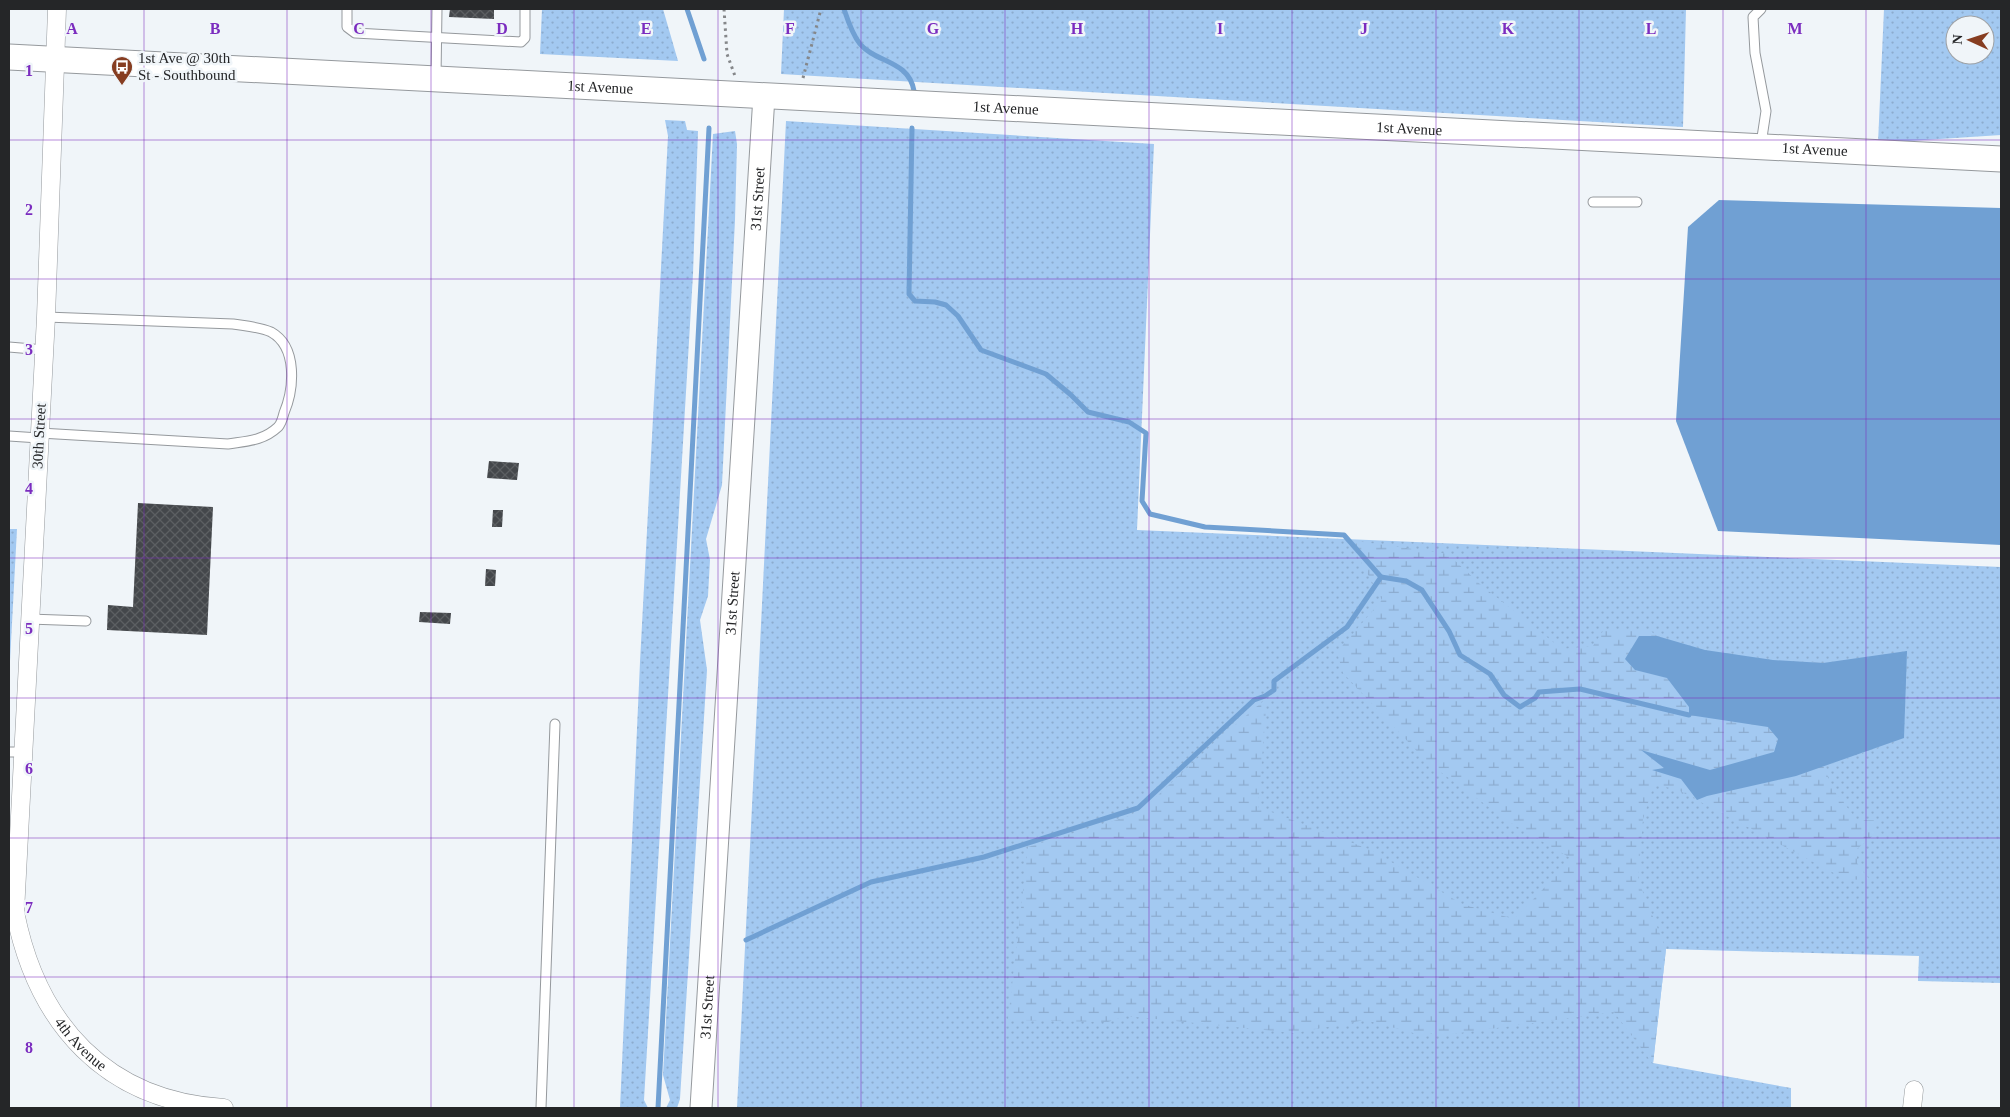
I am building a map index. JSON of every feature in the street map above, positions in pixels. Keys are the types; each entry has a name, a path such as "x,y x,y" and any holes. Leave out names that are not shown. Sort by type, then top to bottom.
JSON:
{"main road":[{"name":"1st Avenue","path":"9,57 2001,159"}],"street":[{"name":"30th Street","path":"16,902 14,788 29,619 40,436 57,9"},
{"name":"31st Street","path":"701,1108 753,96"},
{"name":"4th Avenue","path":"16,902 15,912 22,944 34,978 50,1009 71,1038 100,1065 132,1085 168,1098 209,1107 224,1108"},
{"path":"1912,1108 1914,1090"}],"lane":[{"path":"347,9 347,27 355,33 521,42 525,38 525,9"},
{"path":"436,80 437,9"},
{"path":"1760,147 1766,111 1755,52 1753,17 1761,9"},
{"path":"1593,202 1637,202"},
{"path":"9,436 228,444 258,440 279,426 287,405 292,383 291,365 284,344 271,332 233,324 46,317"},
{"path":"9,347 44,350"},
{"path":"29,619 86,622"},
{"path":"541,1108 554,724"}],"path":[{"path":"724,9 728,54 753,96"},
{"path":"797,98 821,9"}],"green space":[{"path":"542,9 663,9 678,61 540,54"},
{"path":"784,9 1686,9 1683,127 781,74"},
{"path":"1884,9 2001,9 2001,135 1878,143"},
{"path":"665,120 685,121 687,130 698,131 693,274 644,1100 648,1108 620,1108 640,662 668,136"},
{"path":"786,121 1154,144 1137,530 2001,567 2001,983 1918,981 1919,956 1666,949 1653,1063 1791,1088 1791,1108 737,1108"},
{"path":"735,131 737,144 735,220 722,485 706,539 710,560 708,596 700,620 707,670 680,1099 677,1108 666,1108 670,1100 663,1075 713,134"},
{"path":"9,529 17,529 9,680"},
{"path":"1349,540 1448,554 1481,585 1562,649 1593,646 1603,631 1648,629 1657,636 1705,650 1773,660 1823,663 1907,651 1904,738 1826,766 1829,784 1857,820 1876,820 1876,833 1857,849 1857,863 1869,879 1847,880 1678,790 1654,784 1643,819 1638,880 1666,949 1653,1064 1614,1012 1452,1034 1417,1034 1365,1020 1294,1033 1126,1016 1108,1022 1008,1020 1028,847 1139,813 1216,741 1267,698 1258,807 1371,850 1462,904 1514,919 1572,859 1511,823 1428,763 1343,673 1337,652 1382,600"}],"shaded area":[{"path":"1719,200 2001,208 2001,545 1718,531 1676,421 1688,227"},
{"path":"1639,636 1657,636 1705,650 1773,660 1823,663 1907,651 1904,738 1796,776 1707,796 1697,800 1681,779 1652,770 1664,768 1641,750 1710,770 1774,752 1778,739 1768,727 1689,715 1689,707 1667,678 1635,670 1625,659"}],"building":[{"path":"450,9 494,9 494,19 449,17"},
{"path":"489,461 519,463 517,480 487,478"},
{"path":"138,503 213,507 207,635 107,630 108,605 133,607"},
{"path":"493,510 503,510 502,527 492,527"},
{"path":"486,569 496,570 495,586 485,586"},
{"path":"420,612 451,613 450,624 419,622"}],"waterway":[{"path":"687,9 704,59"},
{"path":"844,9 852,32 860,44 874,55 906,73 914,91"},
{"path":"658,1108 709,128"},
{"path":"746,940 871,882 984,857 1138,808 1254,700 1274,690 1274,681 1347,627 1381,577 1344,535 1205,527 1150,514 1142,501 1146,433 1129,422 1088,412 1046,374 981,350 958,316 946,305 935,302 915,301 909,294 912,128"},
{"path":"1381,577 1406,581 1422,590 1449,631 1460,655 1490,674 1504,695 1520,707 1535,698 1539,692 1580,689 1689,715"}],"place":[{"name":"1st Ave @ 30th St - Southbound","path":"122,86"}]}
